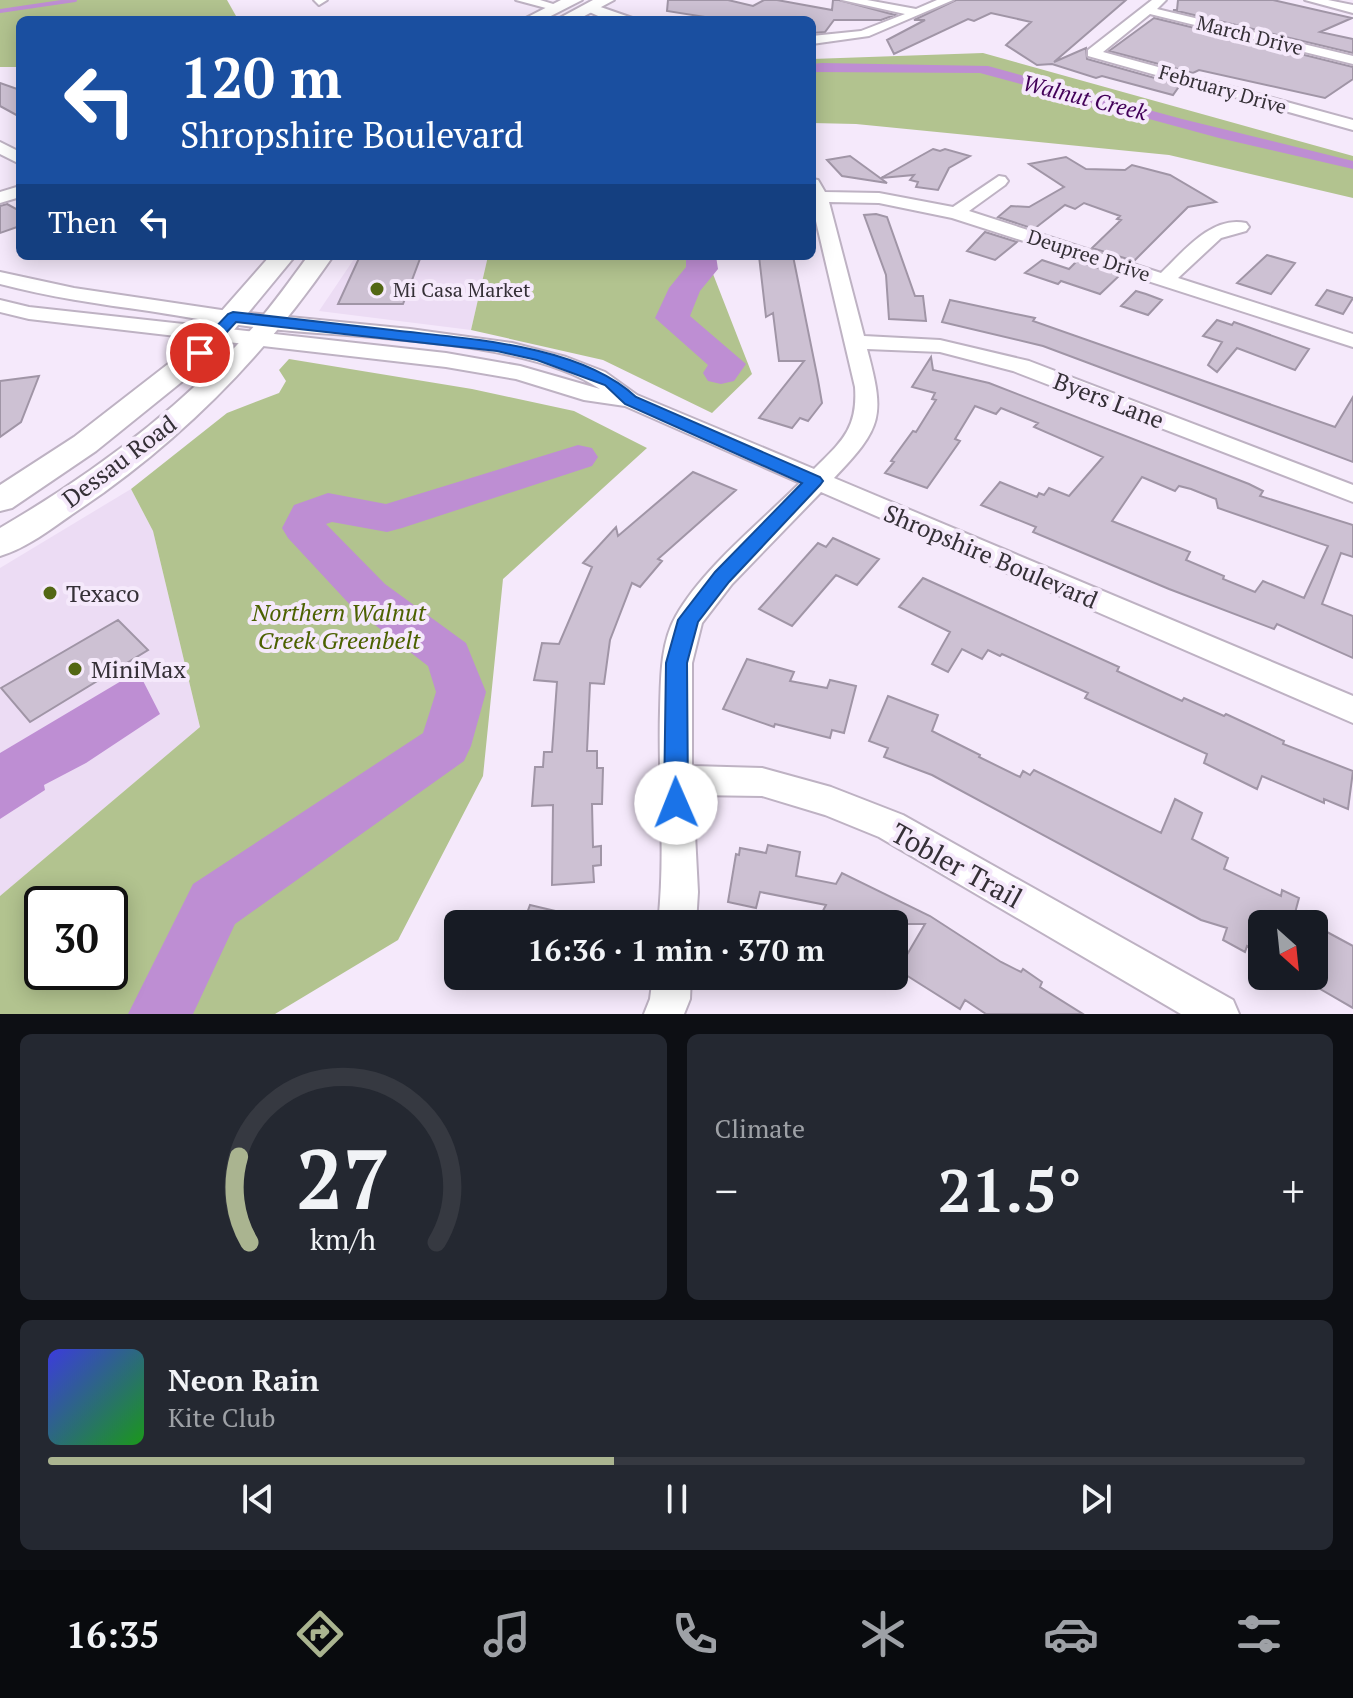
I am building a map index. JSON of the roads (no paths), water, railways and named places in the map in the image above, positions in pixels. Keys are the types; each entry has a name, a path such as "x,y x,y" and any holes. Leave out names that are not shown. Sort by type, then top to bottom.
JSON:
{"main road":[{"path":"561,14 582,4 606,0"},
{"name":"Dessau Road","path":"0,500 85,444 200,353 280,260"},
{"name":"Dessau Road","path":"0,544 138,452 192,406 264,331 318,260"}],"street":[{"path":"522,0 561,14"},
{"path":"848,0 917,13"},
{"path":"816,40 855,37 947,0"},
{"path":"1147,10 1160,0"},
{"path":"1311,0 1353,9"},
{"path":"582,4 608,16"},
{"name":"February Drive","path":"1147,10 1093,53 1353,125"},
{"name":"March Drive","path":"1147,10 1353,60"},
{"path":"956,213 999,181"},
{"path":"678,910 675,780 677,663 688,620 722,577 850,447 863,427 868,407 857,342 816,190"},
{"name":"Deupree Drive","path":"816,190 956,213 1353,341"},
{"path":"1166,279 1214,234 1240,227"},
{"path":"0,278 225,326"},
{"path":"0,306 29,313 225,326"},
{"name":"Shropshire Boulevard","path":"225,326 520,373 592,395 630,400 1353,710"},
{"name":"Byers Lane","path":"857,342 940,346 1021,366 1353,494"},
{"name":"Tobler Trail","path":"675,780 762,782 831,802 891,826 1219,1014"},
{"path":"664,1014 671,990"}],"water":[{"name":"Walnut Creek","path":"816,64 988,66 1182,119 1353,161 1353,169 1219,138 980,73 816,72"},
{"path":"138,671 160,714 86,763 44,785 45,790 0,819 0,753"}],"waterway":[{"path":"0,11 75,0"},
{"path":"701,260 702,269 685,288 672,318 728,364 721,373"},
{"path":"160,1014 214,904 445,746 461,692 449,656 369,596 303,528 309,515 328,507 387,518 578,457"}],"place":[{"name":"Mi Casa Market","path":"377,289"},
{"name":"Texaco","path":"50,593"},
{"name":"MiniMax","path":"75,669"}],"park label":[{"name":"Northern Walnut Creek Greenbelt","path":"339,626"}]}
